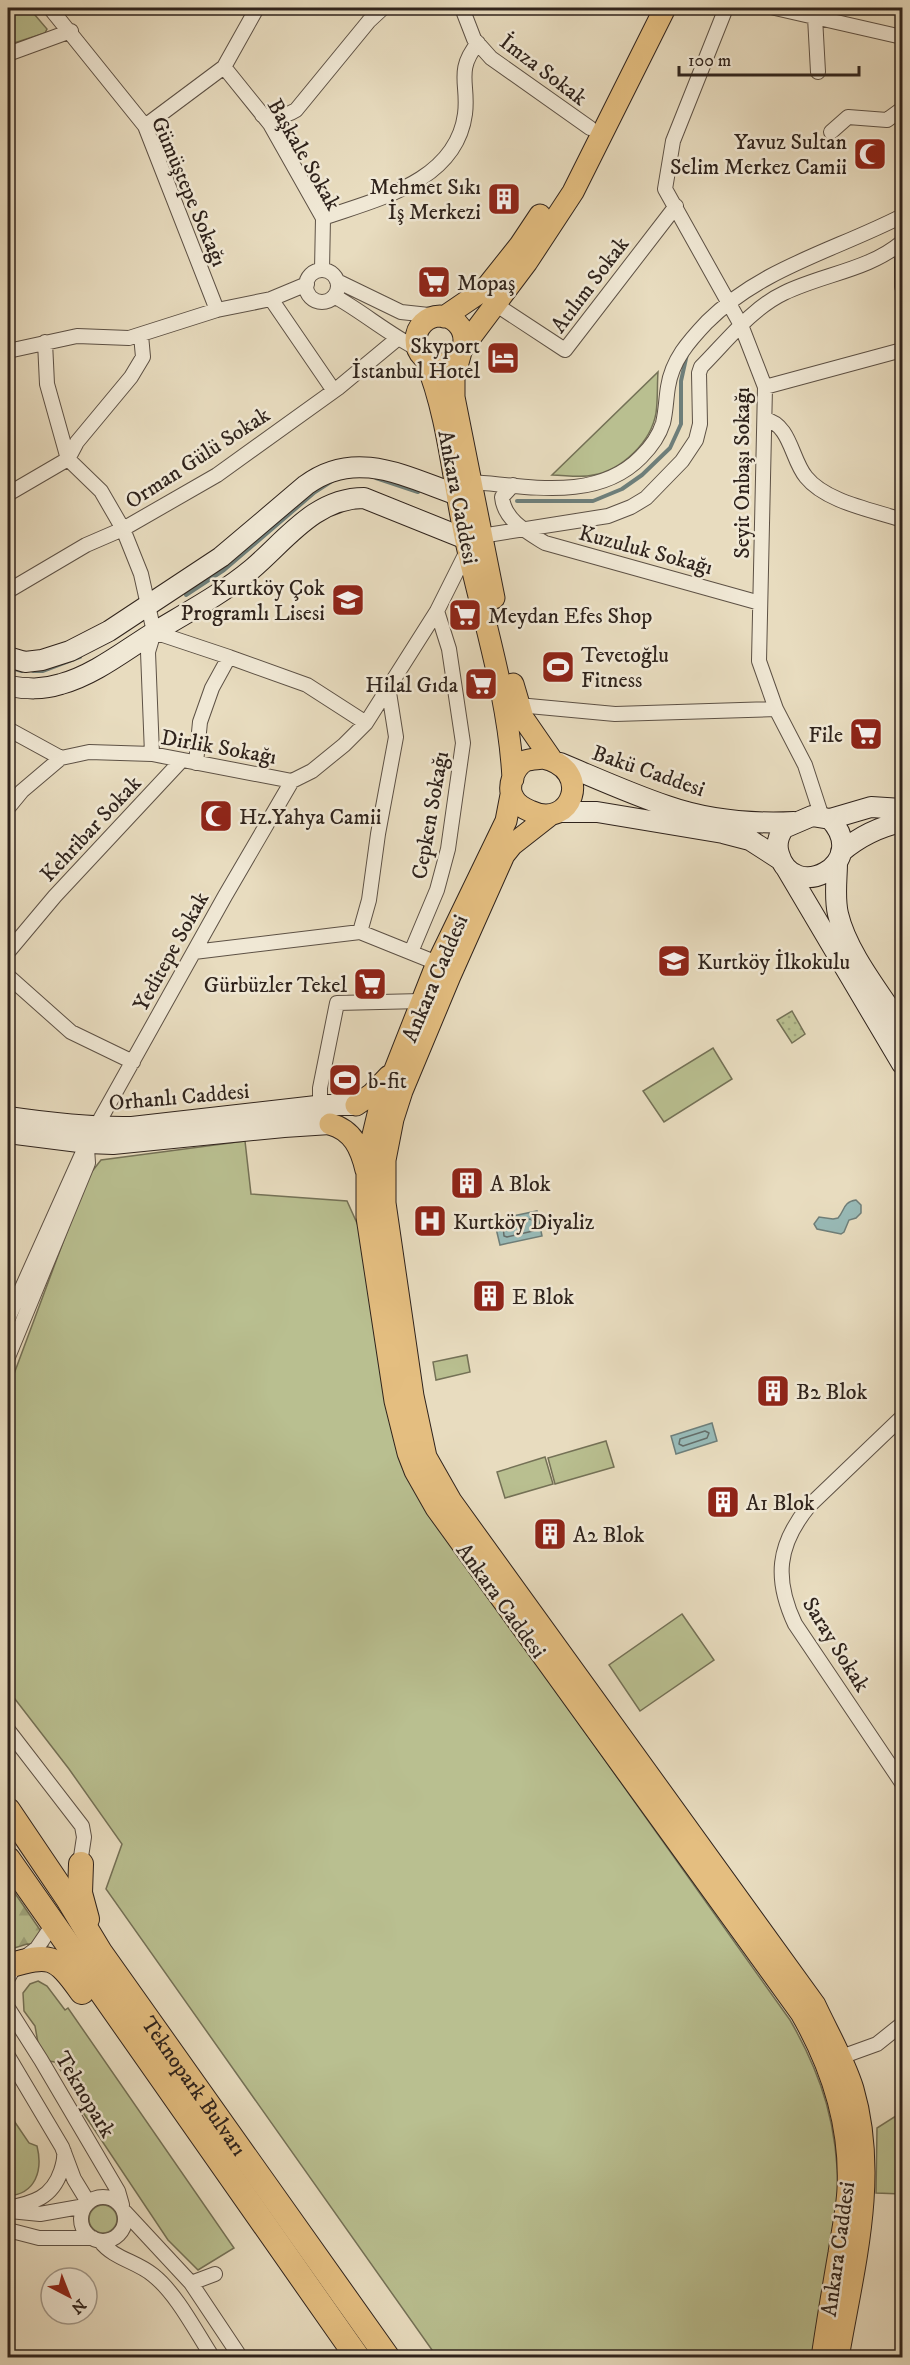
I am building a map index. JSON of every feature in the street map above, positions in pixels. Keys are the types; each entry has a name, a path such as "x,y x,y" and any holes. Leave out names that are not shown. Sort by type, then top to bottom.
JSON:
{"highway":[{"name":"Teknopark Bulvarı","path":"8,1810 68,1899 100,1952 388,2358"},
{"name":"Teknopark Bulvarı","path":"8,1859 358,2358"},
{"path":"81,1864 80,1893 84,1911 100,1952"},
{"path":"10,1969 43,1957 63,1967 227,2194 264,2224"}],"main road":[{"path":"441,316 459,324 463,331 463,349 456,359 441,364 422,354 416,337 419,330 424,323 472,300 498,274 562,181 649,8"},
{"name":"Ankara Caddesi","path":"665,8 573,192 527,262 463,349 454,377 454,397 471,541 509,728 512,787 506,821 437,963 396,1069 381,1124 367,1160 368,1217 395,1401 402,1434 415,1471 436,1508 801,2013 831,2077 845,2136 848,2190 822,2358"},
{"name":"Ankara Caddesi","path":"422,354 441,407 465,489"},
{"name":"Ankara Caddesi","path":"471,541 518,705 523,718 556,762"},
{"path":"543,758 556,762 571,776 572,796 567,806 555,814 538,815 516,803 512,787 517,769 526,761 543,758"},
{"name":"Ankara Caddesi","path":"555,814 512,845 504,855 402,1091 381,1124 385,1160 385,1203 413,1396 426,1457 451,1501 815,2005 841,2057 858,2108 865,2170 861,2226 838,2358"},
{"path":"356,1105 372,1094 396,1069"},
{"path":"356,1105 367,1105 381,1124"},
{"path":"330,1125 381,1124"},
{"path":"330,1125 341,1127 351,1135 363,1156 367,1174"}],"street":[{"name":"Gümüştepe Sokağı","path":"50,8 71,31 145,126 217,310"},
{"path":"145,126 224,68 257,8"},
{"path":"262,115 279,117 296,110 369,21 383,8"},
{"name":"İmza Sokak","path":"462,8 474,39 491,58 590,128"},
{"name":"Seyit Onbaşı Sokağı","path":"726,8 673,141 666,189 714,274 719,289 741,325 765,387 759,661 776,709 806,765 820,811 825,818"},
{"path":"775,8 903,38"},
{"path":"814,17 818,72"},
{"path":"8,54 71,31"},
{"path":"323,218 402,190 423,178 442,160 462,126 465,113 463,74 472,51 478,43"},
{"name":"Başkale Sokak","path":"224,68 270,124 323,218 322,270"},
{"path":"831,132 848,117 887,120 903,109"},
{"name":"Atılım Sokak","path":"495,304 565,351 676,206"},
{"path":"8,657 25,662 42,660 70,651 109,631 221,557 306,485 319,475 334,469 365,466 380,468 465,489 513,485 591,486 612,478 630,467 649,449 657,436 663,422 671,371 676,360 708,321 728,304 776,272 903,216"},
{"path":"8,686 27,690 64,684 93,670 251,569 294,530 330,503 348,498 364,498 471,541 523,529 608,516 631,507 657,488 682,461 699,432 698,378 702,367 741,325 782,294 881,257 903,242"},
{"path":"903,256 903,288"},
{"path":"322,270 333,274 337,281 337,292 325,301 316,300 309,293 307,284 311,275 322,270"},
{"path":"776,272 772,279 773,284 782,294"},
{"path":"337,281 401,312 441,316"},
{"path":"8,351 77,336 129,338 217,310 271,299 307,284"},
{"path":"334,296 422,354"},
{"path":"271,299 334,391"},
{"path":"8,495 68,459 77,442 131,377 143,357 141,335"},
{"name":"Orman Gülü Sokak","path":"8,591 96,540 123,528 217,475 334,391 397,339"},
{"path":"45,342 47,384 68,459 101,491 123,528 141,574 154,632 148,652 152,754"},
{"path":"765,387 903,350"},
{"path":"765,419 779,426 806,477 826,495 903,520"},
{"name":"Kuzuluk Sokağı","path":"513,485 502,497 503,505 510,517 523,529 545,543 760,603"},
{"name":"Dirlik Sokağı","path":"8,808 22,791 61,758 88,752 152,754 292,781 312,771 344,745 366,723 437,611 471,541"},
{"name":"Cepken Sokağı","path":"411,952 437,890 448,849 464,743 449,649 437,611"},
{"path":"154,632 307,685 366,723"},
{"path":"196,763 200,722 212,688 229,657"},
{"path":"360,932 369,900 378,834 396,737 388,686"},
{"path":"518,705 615,714 776,709"},
{"path":"8,729 61,758"},
{"name":"Kehribar Sokak","path":"8,952 55,896 181,761"},
{"name":"Bakü Caddesi","path":"556,762 668,807 732,820 761,823 794,822 812,816 825,818 872,807 903,809"},
{"name":"Yeditepe Sokak","path":"92,1135 292,781"},
{"path":"8,786 22,791"},
{"name":"Bakü Caddesi","path":"555,814 597,812 723,832 750,840 795,874 805,877 815,877 825,873 858,838 874,830 903,822"},
{"path":"825,818 841,836 836,897 841,924 859,960 903,1027"},
{"path":"794,822 781,832 778,841 783,864 903,1064"},
{"path":"194,952 360,932 437,963"},
{"path":"8,975 71,1032 133,1062"},
{"path":"321,1105 320,1088 337,1003 422,1001"},
{"name":"Orhanlı Caddesi","path":"8,1133 92,1135 132,1127 321,1105 356,1105"},
{"name":"Orhanlı Caddesi","path":"8,1117 131,1143 284,1127 330,1125"},
{"path":"8,1358 15,1313 88,1163 92,1135"},
{"name":"Saray Sokak","path":"903,1417 809,1506 797,1522 784,1552 781,1579 788,1610 795,1624 903,1783"},
{"path":"8,1730 82,1826 84,1837 81,1864 68,1899 53,1926 37,1948 10,1969"},
{"name":"Teknopark","path":"8,2008 118,2191 123,2209 191,2283 241,2358"},
{"path":"841,2057 877,2044 903,2024"},
{"name":"Teknopark","path":"8,2056 62,2147 86,2204 81,2213 83,2228 107,2250 144,2269 159,2280 172,2295 213,2358"},
{"path":"8,2209 36,2201 48,2194 61,2172 65,2156 62,2147"},
{"path":"8,2209 40,2214 86,2204 103,2196 110,2197 123,2209 124,2227 114,2238 96,2240 39,2238 8,2230"},
{"path":"191,2283 215,2274"}],"green space":[{"path":"8,8 29,8 47,29 45,33 8,45"},
{"path":"658,372 657,408 653,424 634,453 614,467 593,475 552,475"},
{"path":"792,1011 805,1034 792,1043 777,1020"},
{"path":"713,1048 732,1079 664,1122 643,1091"},
{"path":"245,1141 251,1194 347,1201 365,1241 378,1334 486,1593 790,2020 802,2041 820,2083 832,2125 838,2194 814,2357 437,2357 106,1889 122,1844 69,1769 8,1690 8,1390 84,1186 101,1160"},
{"path":"467,1355 470,1372 436,1380 433,1362"},
{"path":"606,1441 614,1467 555,1484 548,1458"},
{"path":"545,1457 553,1484 505,1498 497,1472"},
{"path":"682,1614 714,1660 640,1711 609,1665"},
{"path":"8,1883 47,1940 48,1945 27,1944 8,1950"},
{"path":"38,1981 47,1986 65,2010 68,2008 234,2248 198,2270 168,2240 82,2111 82,2101 55,2062 41,2060 35,2026 24,2011 23,1993 30,1984"},
{"path":"8,2112 29,2143 37,2146 39,2164 31,2186 25,2191 8,2196"},
{"path":"902,2112 902,2194 876,2193 877,2128"},
{"path":"103,2205 113,2209 117,2219 113,2229 103,2233 93,2229 89,2219 93,2209"}],"water":[{"path":"856,1200 861,1205 861,1213 849,1220 844,1232 841,1234 817,1229 814,1224 819,1217 838,1218 846,1204"},
{"path":"537,1211 542,1236 500,1245 494,1220"},
{"path":"712,1423 717,1441 676,1454 671,1436"}],"waterway":[{"path":"517,501 593,501 622,489 642,475 670,448 681,424 681,381 687,354"},
{"path":"376,478 418,492"},
{"path":"186,595 224,570 315,492 332,481"},
{"path":"33,671 43,671 80,657"},
{"path":"8,667 22,671"}],"place":[{"name":"Yavuz Sultan Selim Merkez Camii","path":"870,154"},
{"name":"Mehmet Sıkı İş Merkezi","path":"504,199"},
{"name":"Mopaş","path":"434,282"},
{"name":"Skyport İstanbul Hotel","path":"503,358"},
{"name":"Kurtköy Çok Programlı Lisesi","path":"348,600"},
{"name":"Meydan Efes Shop","path":"465,615"},
{"name":"Tevetoğlu Fitness","path":"558,667"},
{"name":"Hilal Gıda","path":"481,684"},
{"name":"File","path":"866,734"},
{"name":"Hz.Yahya Camii","path":"216,816"},
{"name":"Kurtköy İlkokulu","path":"674,961"},
{"name":"Gürbüzler Tekel","path":"370,984"},
{"name":"b-fit","path":"345,1080"},
{"name":"A Blok","path":"467,1183"},
{"name":"Kurtköy Diyaliz","path":"430,1221"},
{"name":"E Blok","path":"489,1296"},
{"name":"B2 Blok","path":"773,1391"},
{"name":"A1 Blok","path":"723,1502"},
{"name":"A2 Blok","path":"550,1534"}]}
